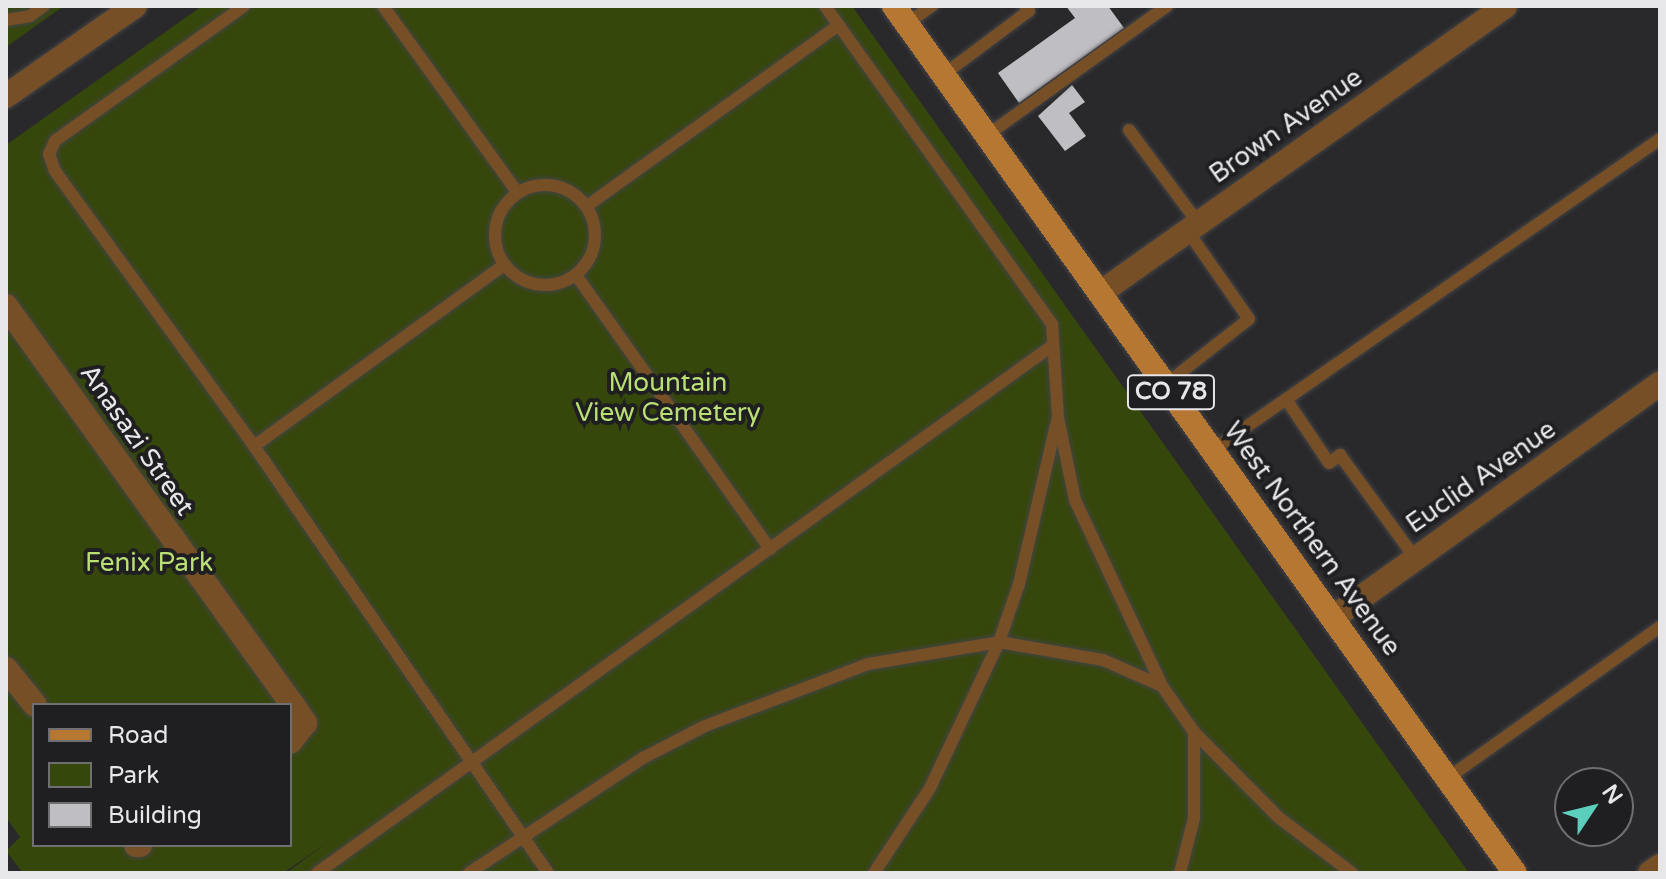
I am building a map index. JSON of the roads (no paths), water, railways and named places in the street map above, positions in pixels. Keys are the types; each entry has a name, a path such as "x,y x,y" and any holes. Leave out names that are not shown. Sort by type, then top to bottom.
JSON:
{"main road":[{"name":"West Northern Avenue","path":"900,15 1515,873"}],"street":[{"path":"6,96 135,6"},
{"name":"Brown Avenue","path":"1100,293 1505,6"},
{"name":"Anasazi Street","path":"6,306 277,703"},
{"name":"Euclid Avenue","path":"1334,617 1660,384"},
{"path":"6,669 33,703"},
{"path":"1650,873 1660,866"}],"lane":[{"path":"6,20 30,16 44,6"},
{"path":"244,6 55,141 49,154 55,171 254,446 548,873"},
{"path":"383,6 517,192"},
{"path":"825,6 1052,324 1058,418 1075,500 1162,686 1194,732 1278,817 1352,873"},
{"path":"900,15 932,6"},
{"path":"943,75 1029,11 1025,6"},
{"path":"986,136 1167,6"},
{"path":"587,206 839,25"},
{"path":"1129,130 1193,226 1249,319 1166,384"},
{"path":"1213,450 1660,139"},
{"path":"557,185 587,206 594,241 590,258 576,275 541,286 503,266 494,238 497,220 517,192 557,185"},
{"path":"254,446 503,266"},
{"path":"576,275 770,549"},
{"path":"317,873 1052,346"},
{"path":"1286,399 1329,463 1340,455 1415,558"},
{"path":"874,873 930,788 999,642 1019,584 1058,418"},
{"path":"1448,778 1660,627"},
{"path":"469,873 522,835 655,752 833,674 999,642 1103,660 1162,686"},
{"path":"1180,873 1194,818 1194,732"}],"park label":[{"name":"Mountain View Cemetery","path":"668,398"},
{"name":"Fenix Park","path":"149,563"}]}
